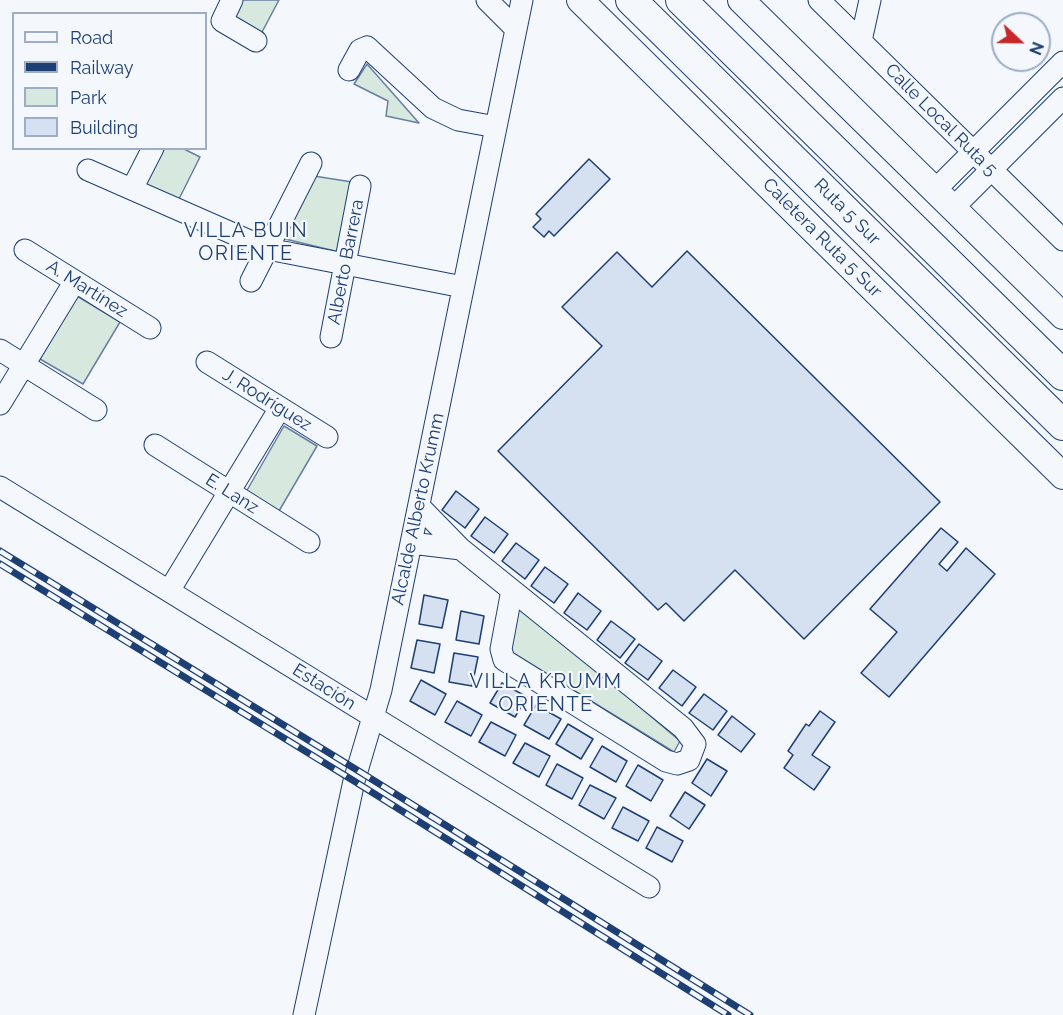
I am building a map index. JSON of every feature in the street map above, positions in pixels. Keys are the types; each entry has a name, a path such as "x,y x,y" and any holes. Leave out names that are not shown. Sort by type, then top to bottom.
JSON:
{"highway":[{"name":"Ruta 5 Sur","path":"631,0 1063,425"},
{"name":"Ruta 5 Sur","path":"681,0 1063,375"}],"main road":[{"name":"Caletera Ruta 5 Sur","path":"580,0 1063,476"},
{"path":"741,0 1063,316"}],"street":[{"path":"232,0 222,21 256,41"},
{"path":"487,0 516,29"},
{"name":"Alcalde Alberto Krumm","path":"304,1015 354,781 381,690 522,0"},
{"name":"Calle Local Ruta 5","path":"819,0 1063,240"},
{"path":"861,41 870,0"},
{"path":"349,70 360,50 368,48 433,108 458,120 496,127"},
{"path":"935,190 1063,62"},
{"path":"953,208 1063,98"},
{"path":"132,189 152,150"},
{"path":"251,281 311,163"},
{"path":"88,170 268,249 463,287"},
{"name":"Alberto Barrera","path":"331,337 360,186"},
{"name":"A. Martínez","path":"25,250 150,328"},
{"path":"0,404 75,281"},
{"path":"0,350 96,410"},
{"name":"J. Rodríguez","path":"207,362 327,437"},
{"path":"169,591 280,408"},
{"name":"E. Lanz","path":"154,445 309,542"},
{"name":"Estación","path":"0,487 649,887"},
{"path":"419,506 461,549 690,734 695,744 688,760 677,764 666,761 504,660 501,649 512,591"},
{"path":"411,543 461,549"}],"green space":[{"path":"242,0 279,0 261,34 232,18"},
{"path":"367,64 419,123 386,116 388,101 354,84"},
{"path":"160,150 186,150 200,157 178,201 143,183"},
{"path":"314,176 352,182 339,252 281,238"},
{"path":"77,296 120,322 83,384 40,359"},
{"path":"284,426 317,446 279,511 246,492"},
{"path":"519,605 680,741 674,752 510,651"}],"building":[{"path":"589,159 610,179 554,236 549,231 544,237 533,227 541,219 536,214"},
{"path":"687,251 940,502 804,639 735,570 684,621 666,603 658,610 498,451 602,346 562,307 617,252 652,287"},
{"path":"456,491 479,509 465,528 442,510"},
{"path":"485,517 508,534 494,553 471,536"},
{"path":"941,528 958,542 939,564 947,571 966,548 995,574 889,697 861,673 897,632 870,609"},
{"path":"516,543 539,560 525,579 502,561"},
{"path":"545,567 568,584 554,603 531,586"},
{"path":"578,593 601,611 587,630 564,613"},
{"path":"424,595 448,600 442,628 419,624"},
{"path":"461,611 484,616 479,644 456,640"},
{"path":"611,621 635,639 620,658 597,640"},
{"path":"417,640 440,644 434,673 411,668"},
{"path":"639,644 662,661 648,680 625,663"},
{"path":"454,653 478,657 472,686 449,682"},
{"path":"673,670 696,687 682,706 659,688"},
{"path":"421,680 446,694 435,715 410,701"},
{"path":"502,683 527,697 515,717 490,703"},
{"path":"704,694 727,711 713,730 689,713"},
{"path":"457,701 482,715 471,736 445,722"},
{"path":"536,705 561,719 549,739 524,725"},
{"path":"820,711 835,722 812,755 830,767 814,790 784,768 793,755 788,751 806,724 809,726"},
{"path":"732,716 755,734 741,752 718,735"},
{"path":"491,722 516,735 505,756 479,742"},
{"path":"568,724 593,739 581,759 556,744"},
{"path":"525,743 550,756 539,777 513,763"},
{"path":"602,746 627,761 616,782 590,767"},
{"path":"707,759 727,771 711,796 692,783"},
{"path":"557,764 583,778 572,799 546,785"},
{"path":"638,765 663,780 651,801 626,786"},
{"path":"590,785 616,798 604,819 579,805"},
{"path":"685,792 705,805 689,829 670,816"},
{"path":"623,807 649,821 638,841 612,828"},
{"path":"657,827 683,841 672,862 646,848"}],"railway":[{"path":"0,551 750,1015"},
{"path":"0,564 354,781 728,1015"}],"district":[{"name":"VILLA BUIN ORIENTE","path":"246,242"},
{"name":"VILLA KRUMM ORIENTE","path":"546,694"}]}
